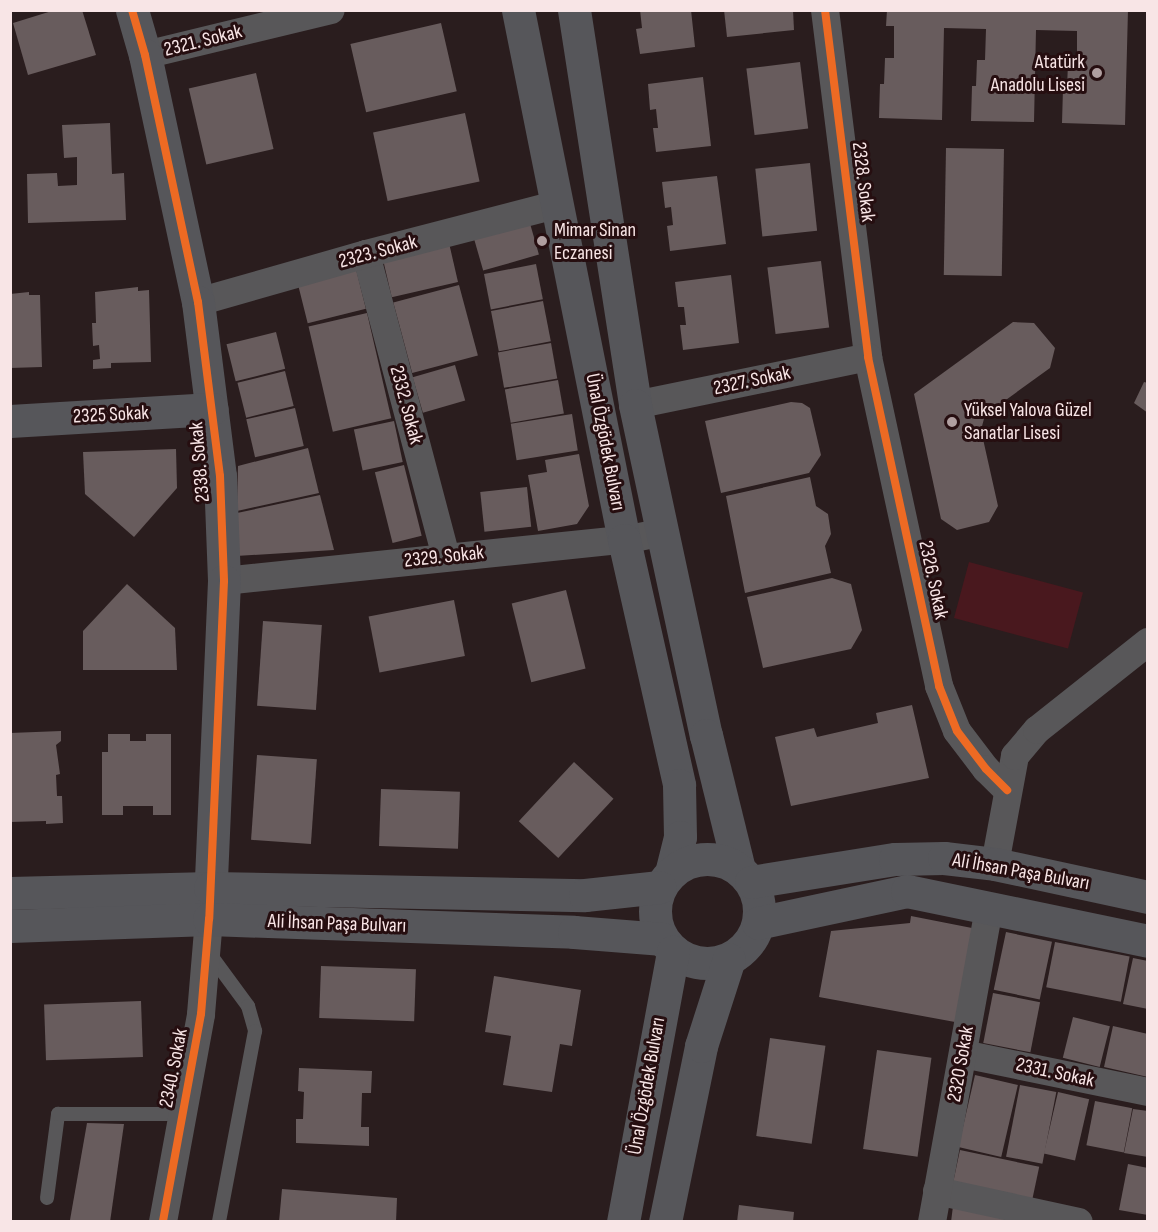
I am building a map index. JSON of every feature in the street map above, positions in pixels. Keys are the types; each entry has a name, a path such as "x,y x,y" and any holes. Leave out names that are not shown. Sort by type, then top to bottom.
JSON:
{"main road":[{"name":"2338. Sokak","path":"132,10 146,55 198,302 220,476 224,582 209,919"},
{"name":"Ünal Özgödek Bulvarı","path":"518,10 559,204 624,540 679,785 680,837 666,880"},
{"name":"Ünal Özgödek Bulvarı","path":"574,10 635,405 706,735 745,876"},
{"name":"2325 Sokak","path":"10,421 212,409"},
{"name":"Ali İhsan Paşa Bulvarı","path":"745,876 895,859 944,858 995,864 1148,897"},
{"path":"704,859 722,861 745,876 758,898 758,923 748,945 729,959 704,964 688,960 668,946 656,922 655,904 666,880 687,863 704,859"},
{"name":"Ali İhsan Paşa Bulvarı","path":"10,926 209,919 585,894 666,880"},
{"name":"Ali İhsan Paşa Bulvarı","path":"758,923 907,891 1148,941"},
{"name":"Ali İhsan Paşa Bulvarı","path":"10,893 209,919 574,932 668,946"},
{"name":"Ünal Özgödek Bulvarı","path":"623,1221 668,946"},
{"path":"665,1221 701,1046 729,959"}],"street":[{"name":"2321. Sokak","path":"146,55 331,10"},
{"name":"2328. Sokak","path":"825,10 868,357"},
{"name":"2323. Sokak","path":"198,302 366,254 559,204"},
{"name":"2332. Sokak","path":"366,254 446,557"},
{"name":"2327. Sokak","path":"635,405 868,357"},
{"name":"2326. Sokak","path":"868,357 939,686 957,731 986,769 1007,790"},
{"name":"2329. Sokak","path":"224,582 624,540 664,532"},
{"path":"995,864 1015,756 1037,730 1148,642"},
{"name":"2320 Sokak","path":"932,1221 988,907"},
{"name":"2340. Sokak","path":"163,1221 201,1014 209,919"},
{"name":"2331. Sokak","path":"963,1054 1148,1092"},
{"path":"937,1191 1079,1221"}],"lane":[{"path":"209,919 248,1006 255,1031 219,1221"},
{"path":"46,1197 58,1114 182,1114"}],"shaded area":[{"path":"969,562 1083,593 1068,649 954,618"}],"building":[{"path":"55,10 82,10 96,55 28,75 13,23"},
{"path":"640,10 691,10 695,47 640,54 636,29 642,28"},
{"path":"724,10 793,10 794,30 727,37"},
{"name":"Atatürk Anadolu Lisesi","path":"887,10 1128,10 1125,125 1062,123 1063,88 1067,88 1068,63 1077,63 1077,31 1036,30 1034,122 971,121 972,86 976,86 977,60 985,60 986,29 944,28 942,120 879,118 880,84 884,84 885,58 894,58 894,26 886,26"},
{"path":"441,23 457,91 366,112 350,44"},
{"path":"800,62 808,129 755,135 746,69"},
{"path":"256,73 274,149 206,165 189,89"},
{"path":"703,77 711,146 656,152 653,128 658,128 656,109 650,110 648,84"},
{"path":"465,113 480,181 388,201 373,133"},
{"path":"110,123 112,174 124,173 126,220 28,223 27,174 57,173 58,186 77,185 77,157 64,158 62,125"},
{"path":"946,148 1004,149 1002,276 944,275"},
{"path":"810,163 817,231 762,236 755,169"},
{"path":"717,176 726,244 670,251 667,226 673,225 671,207 665,208 662,182"},
{"path":"529,220 539,255 483,271 473,236"},
{"path":"449,243 458,282 392,297 383,258"},
{"path":"821,261 829,328 776,334 767,268"},
{"path":"536,264 543,299 491,309 484,274"},
{"path":"355,265 366,309 308,323 297,280"},
{"path":"731,275 739,343 683,350 680,325 686,325 684,307 678,307 675,282"},
{"path":"459,285 478,356 412,373 393,303"},
{"path":"138,287 138,291 149,290 151,362 111,363 111,368 93,369 93,360 100,359 99,345 93,346 92,323 96,323 95,292"},
{"path":"29,292 29,295 40,295 42,367 10,368 10,294"},
{"path":"543,301 551,341 499,351 491,311"},
{"path":"367,313 391,418 333,432 309,326"},
{"name":"Yüksel Yalova Güzel Sanatlar Lisesi","path":"1013,322 1034,323 1055,348 1050,368 985,415 981,430 998,506 989,522 957,530 941,519 914,394"},
{"path":"276,332 285,369 236,381 227,344"},
{"path":"551,343 557,378 504,388 498,352"},
{"path":"455,365 465,401 423,413 413,377"},
{"path":"285,371 294,406 246,418 237,383"},
{"path":"558,380 564,413 511,423 505,389"},
{"path":"1144,382 1148,383 1148,413 1134,403"},
{"path":"791,402 802,403 810,408 821,455 809,473 721,493 705,421"},
{"path":"295,408 304,446 255,457 246,419"},
{"path":"572,414 578,451 517,460 511,424"},
{"path":"394,421 403,462 363,471 354,430"},
{"path":"308,448 319,493 237,511 238,466"},
{"path":"176,449 177,488 134,537 85,494 83,452"},
{"path":"579,454 589,506 577,524 538,531 528,475 547,472 545,460"},
{"path":"404,465 422,536 393,543 375,472"},
{"path":"810,477 816,506 828,514 831,534 825,546 831,573 745,593 726,496"},
{"path":"527,487 531,527 484,532 480,492"},
{"path":"320,495 334,550 236,556 237,513"},
{"path":"832,578 851,584 862,630 851,649 763,668 747,597"},
{"path":"127,584 175,628 177,670 83,670 83,631"},
{"path":"566,590 586,669 531,682 512,604"},
{"path":"454,600 465,656 379,673 369,617"},
{"path":"263,621 322,625 316,710 257,706"},
{"path":"912,705 929,778 791,806 775,737 814,728 817,737 878,723 876,713"},
{"path":"61,731 61,741 56,745 60,774 56,775 57,796 62,796 63,823 10,822 10,733"},
{"path":"108,734 130,734 130,741 146,741 146,734 171,734 171,815 153,815 153,806 123,806 123,815 102,815 102,752 108,752"},
{"path":"257,755 317,759 311,844 251,840"},
{"path":"574,762 613,799 558,858 519,821"},
{"path":"381,789 460,792 458,849 379,846"},
{"path":"911,916 972,928 955,1022 819,997 831,931 910,923"},
{"path":"1006,932 1052,942 1040,999 994,990"},
{"path":"1055,942 1130,957 1121,1002 1046,987"},
{"path":"1133,958 1148,961 1148,1009 1123,1004"},
{"path":"321,966 416,969 414,1021 319,1018"},
{"path":"494,976 581,990 572,1046 560,1044 552,1092 503,1085 511,1036 485,1032"},
{"path":"993,993 1040,1002 1030,1052 983,1043"},
{"path":"141,1001 143,1057 46,1060 44,1004"},
{"path":"1073,1017 1110,1026 1100,1067 1063,1058"},
{"path":"1113,1026 1148,1034 1148,1077 1104,1067"},
{"path":"770,1038 825,1046 812,1144 756,1136"},
{"path":"877,1050 931,1058 918,1157 863,1149"},
{"path":"299,1068 372,1071 371,1093 362,1093 361,1127 369,1127 369,1146 296,1143 296,1119 303,1119 304,1092 298,1091"},
{"path":"975,1075 1018,1085 1001,1157 958,1147"},
{"path":"1020,1085 1056,1092 1042,1164 1006,1157"},
{"path":"1058,1092 1089,1099 1075,1161 1044,1153"},
{"path":"1095,1101 1132,1108 1124,1152 1086,1145"},
{"path":"1133,1109 1148,1111 1148,1157 1124,1153"},
{"path":"87,1123 124,1124 110,1222 70,1220"},
{"path":"960,1150 1039,1167 1031,1204 952,1187"},
{"path":"1128,1164 1148,1168 1148,1215 1119,1210"},
{"path":"282,1189 397,1198 396,1222 279,1222"},
{"path":"739,1205 794,1212 793,1222 737,1222"},
{"path":"953,1206 1015,1222 951,1222"}],"cycle path":[{"path":"132,10 145,55 198,302 220,476 224,581 209,919 201,1014 163,1222"},
{"path":"825,10 868,357 939,686 957,731 986,769 1007,790"}],"place":[{"name":"Atatürk Anadolu Lisesi","path":"1097,73"},
{"name":"Mimar Sinan Eczanesi","path":"542,241"},
{"name":"Yüksel Yalova Güzel Sanatlar Lisesi","path":"952,422"}]}
